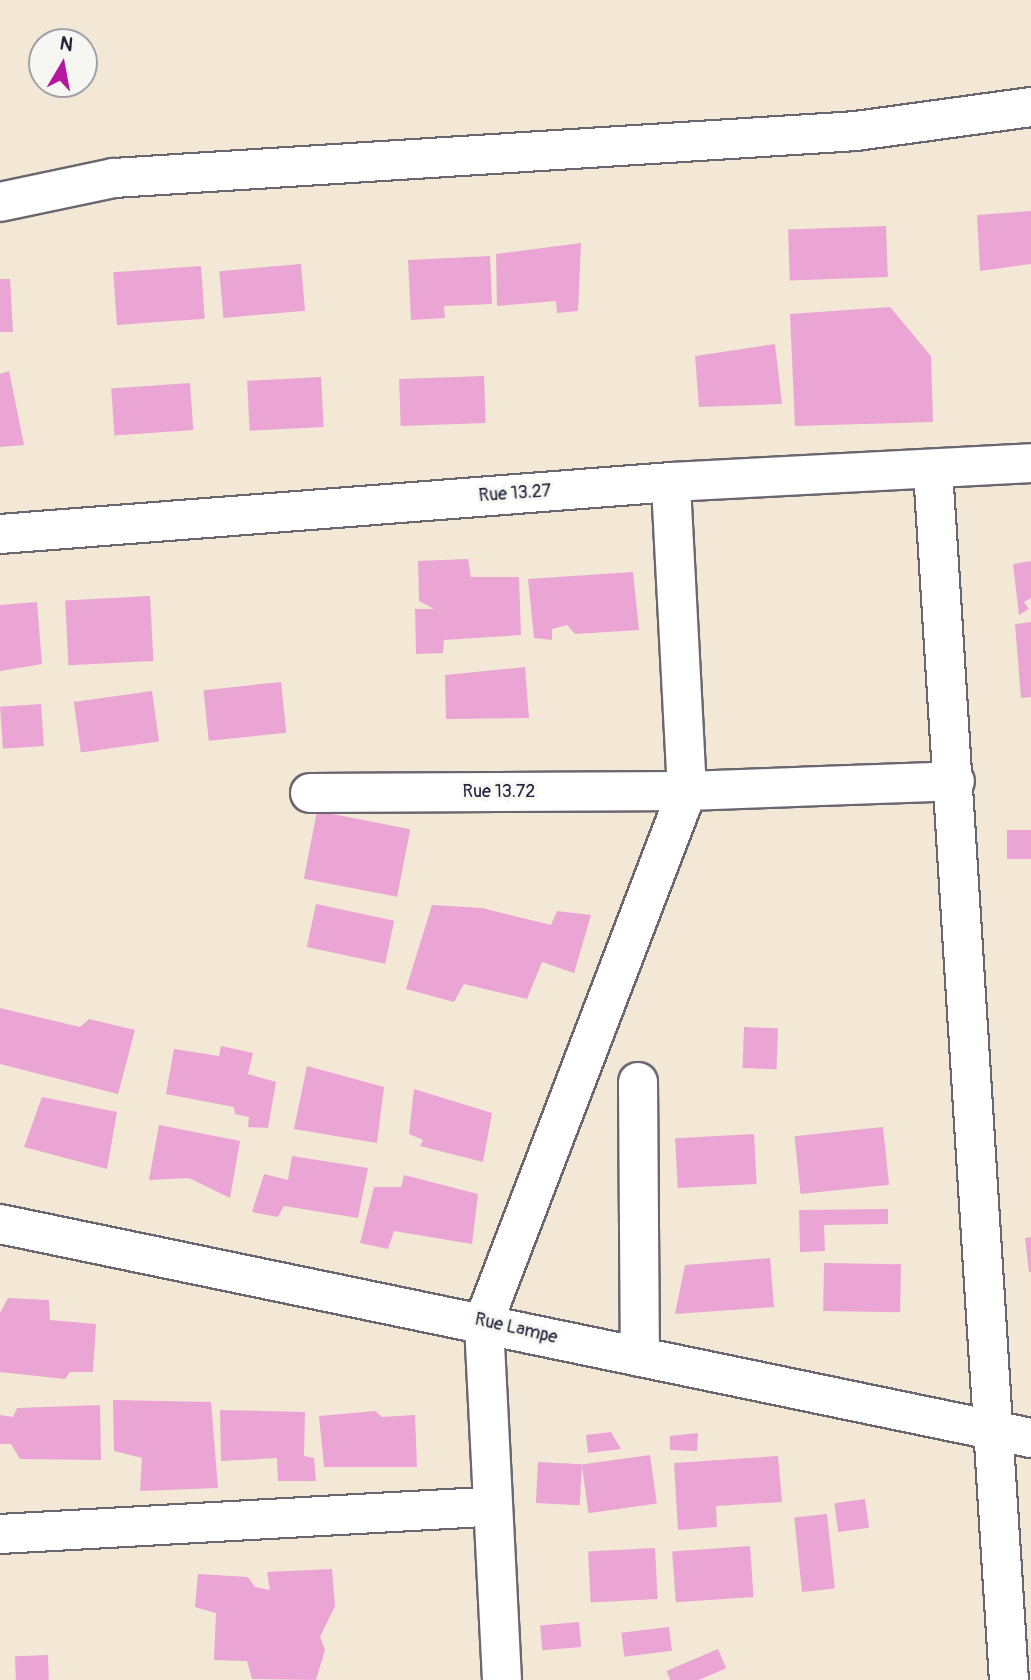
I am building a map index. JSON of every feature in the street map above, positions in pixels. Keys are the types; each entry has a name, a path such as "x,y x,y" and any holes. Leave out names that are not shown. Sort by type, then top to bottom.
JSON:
{"street":[{"path":"0,202 114,178 856,131 1031,107"},
{"name":"Rue 13.27","path":"0,534 671,482 1031,463"},
{"path":"933,470 956,781 1013,1434 1009,1680"},
{"path":"502,1680 489,1507 484,1321 687,791 671,482"},
{"name":"Rue 13.72","path":"310,793 687,791 956,781"},
{"path":"638,1082 640,1357"},
{"name":"Rue Lampe","path":"0,1224 484,1321 640,1357 1013,1434"},
{"path":"0,1534 489,1507"}],"building":[{"path":"1031,211 1031,264 980,271 977,215"},
{"path":"886,226 888,277 790,280 788,229"},
{"path":"581,243 578,311 557,313 556,301 497,306 496,254"},
{"path":"490,256 492,304 444,306 445,318 411,320 408,260"},
{"path":"301,264 305,311 223,318 219,271"},
{"path":"201,266 205,319 117,325 113,272"},
{"path":"0,279 10,279 13,332 0,332"},
{"path":"890,307 931,356 933,422 795,426 790,314"},
{"path":"775,344 782,404 699,407 695,356"},
{"path":"9,371 24,445 0,447 0,374"},
{"path":"484,376 486,423 401,426 399,379"},
{"path":"321,377 324,427 250,431 247,381"},
{"path":"190,383 193,430 114,435 111,389"},
{"path":"468,559 471,577 519,577 521,635 444,640 443,653 416,654 415,609 434,609 419,601 418,561"},
{"path":"1031,561 1031,598 1024,602 1029,609 1019,615 1013,564"},
{"path":"633,572 639,630 575,634 567,625 552,629 552,640 534,638 528,579"},
{"path":"150,596 153,661 69,665 65,600"},
{"path":"37,602 42,664 0,671 0,605"},
{"path":"1031,622 1031,697 1021,698 1015,624"},
{"path":"525,667 529,718 446,719 445,675"},
{"path":"281,682 286,733 209,741 203,690"},
{"path":"152,691 159,742 81,752 74,702"},
{"path":"41,704 44,746 3,749 0,707"},
{"path":"317,811 410,829 397,897 304,879"},
{"path":"1007,830 1031,830 1031,859 1007,859"},
{"path":"316,904 394,921 385,964 307,947"},
{"path":"432,905 482,908 551,925 557,911 591,915 574,973 542,962 527,999 464,984 454,1002 406,989"},
{"path":"0,1008 80,1027 89,1019 135,1030 118,1094 0,1064"},
{"path":"744,1027 778,1028 777,1069 743,1068"},
{"path":"221,1046 253,1053 248,1074 276,1082 268,1128 248,1127 249,1117 235,1114 234,1107 166,1094 174,1049 219,1056"},
{"path":"307,1066 384,1087 377,1143 294,1129"},
{"path":"414,1089 492,1113 483,1162 420,1146 423,1140 409,1134"},
{"path":"42,1097 117,1112 107,1169 24,1147"},
{"path":"159,1125 240,1141 230,1198 189,1178 149,1180"},
{"path":"883,1127 889,1185 801,1194 794,1136"},
{"path":"754,1134 757,1184 678,1188 675,1138"},
{"path":"292,1156 368,1168 358,1218 284,1206 278,1217 252,1212 264,1174 288,1180"},
{"path":"404,1175 478,1194 472,1244 394,1231 388,1249 360,1243 374,1187 401,1187"},
{"path":"888,1209 888,1224 824,1225 825,1251 800,1252 799,1210"},
{"path":"1031,1237 1031,1272 1029,1272 1025,1238"},
{"path":"770,1258 774,1307 675,1314 685,1265"},
{"path":"824,1263 901,1264 900,1312 823,1311"},
{"path":"8,1298 49,1300 50,1320 96,1324 93,1372 70,1372 65,1379 0,1372 0,1313"},
{"path":"113,1400 211,1402 218,1488 140,1491 142,1458 114,1451"},
{"path":"100,1405 101,1460 20,1459 11,1444 0,1444 0,1415 13,1417 17,1408"},
{"path":"220,1410 305,1412 304,1456 314,1458 316,1481 278,1481 277,1458 221,1461"},
{"path":"375,1411 382,1417 415,1415 417,1467 324,1467 319,1416"},
{"path":"611,1432 621,1449 588,1453 586,1435"},
{"path":"698,1433 697,1451 670,1450 670,1436"},
{"path":"650,1455 657,1504 588,1513 582,1465"},
{"path":"778,1456 782,1502 716,1506 717,1527 678,1530 674,1463"},
{"path":"538,1462 582,1464 580,1505 536,1503"},
{"path":"865,1499 869,1528 838,1532 834,1503"},
{"path":"827,1514 835,1589 802,1592 794,1517"},
{"path":"750,1546 754,1597 676,1602 672,1551"},
{"path":"655,1548 658,1599 591,1602 588,1552"},
{"path":"332,1569 335,1606 320,1637 325,1650 316,1680 252,1679 247,1661 214,1660 216,1613 195,1607 198,1574 248,1577 255,1587 270,1590 267,1572"},
{"path":"579,1622 581,1647 542,1650 540,1625"},
{"path":"669,1627 672,1651 624,1657 621,1633"},
{"path":"718,1649 726,1668 699,1680 670,1680 666,1671"},
{"path":"48,1655 49,1680 16,1680 15,1656"}]}
